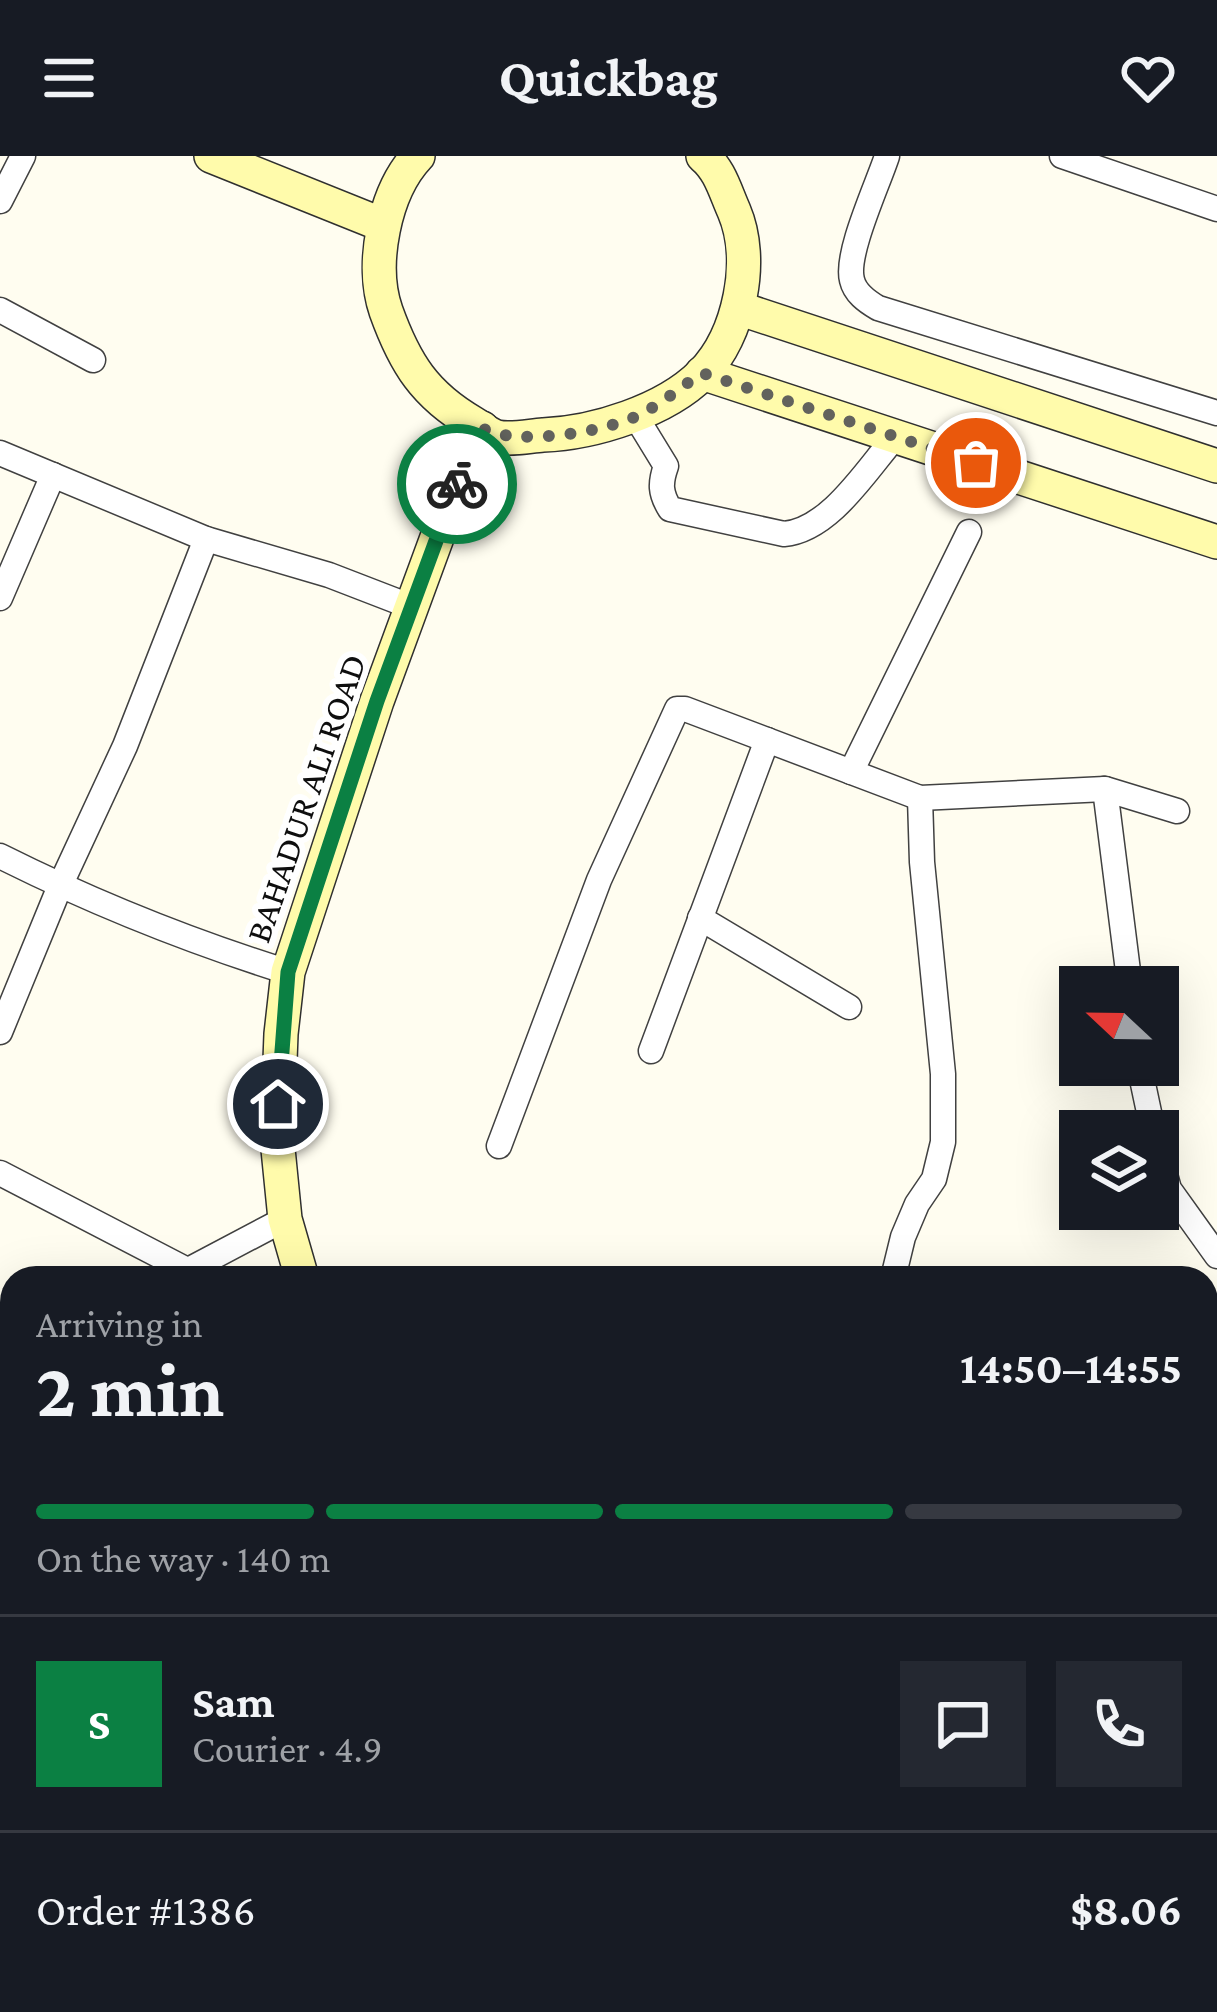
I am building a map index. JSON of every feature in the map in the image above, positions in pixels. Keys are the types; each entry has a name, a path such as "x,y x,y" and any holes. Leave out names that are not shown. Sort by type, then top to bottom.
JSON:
{"main road":[{"path":"211,156 383,225"},
{"path":"418,156 408,166 383,225 381,296 402,356 442,405 496,437 568,434 636,417 702,373 738,308 746,265 739,224 714,166 703,156"},
{"path":"738,308 1217,466"},
{"path":"702,373 1217,542"},
{"name":"BAHADUR ALI ROAD","path":"299,1266 285,1219 277,1139 280,1034 288,972 412,607 482,428"}],"street":[{"path":"0,201 22,156"},
{"path":"887,156 849,266 853,286 866,301 1217,413"},
{"path":"1062,156 1217,209"},
{"path":"0,310 93,360"},
{"path":"636,417 666,466 662,496 670,509 784,534 798,533 834,507 896,437"},
{"path":"0,453 206,539 329,575 412,607"},
{"path":"0,598 53,475"},
{"path":"851,772 969,532"},
{"path":"0,1032 125,746 206,539"},
{"path":"500,1146 599,880 671,715 685,709 920,798 1105,789 1177,812"},
{"path":"651,1051 767,740"},
{"path":"1105,789 1127,966"},
{"path":"896,1266 917,1204 934,1179 944,1142 943,1074 920,798"},
{"path":"0,856 60,886 229,954 288,972"},
{"path":"700,918 849,1007"},
{"path":"0,1173 167,1266"},
{"path":"1179,1203 1217,1256"},
{"path":"196,1266 285,1219"}],"way so far":[{"path":"457,484 482,428 496,437 568,434 636,417 702,373 976,463"}],"route":[{"path":"278,1104 288,972 377,701 457,484"}]}
